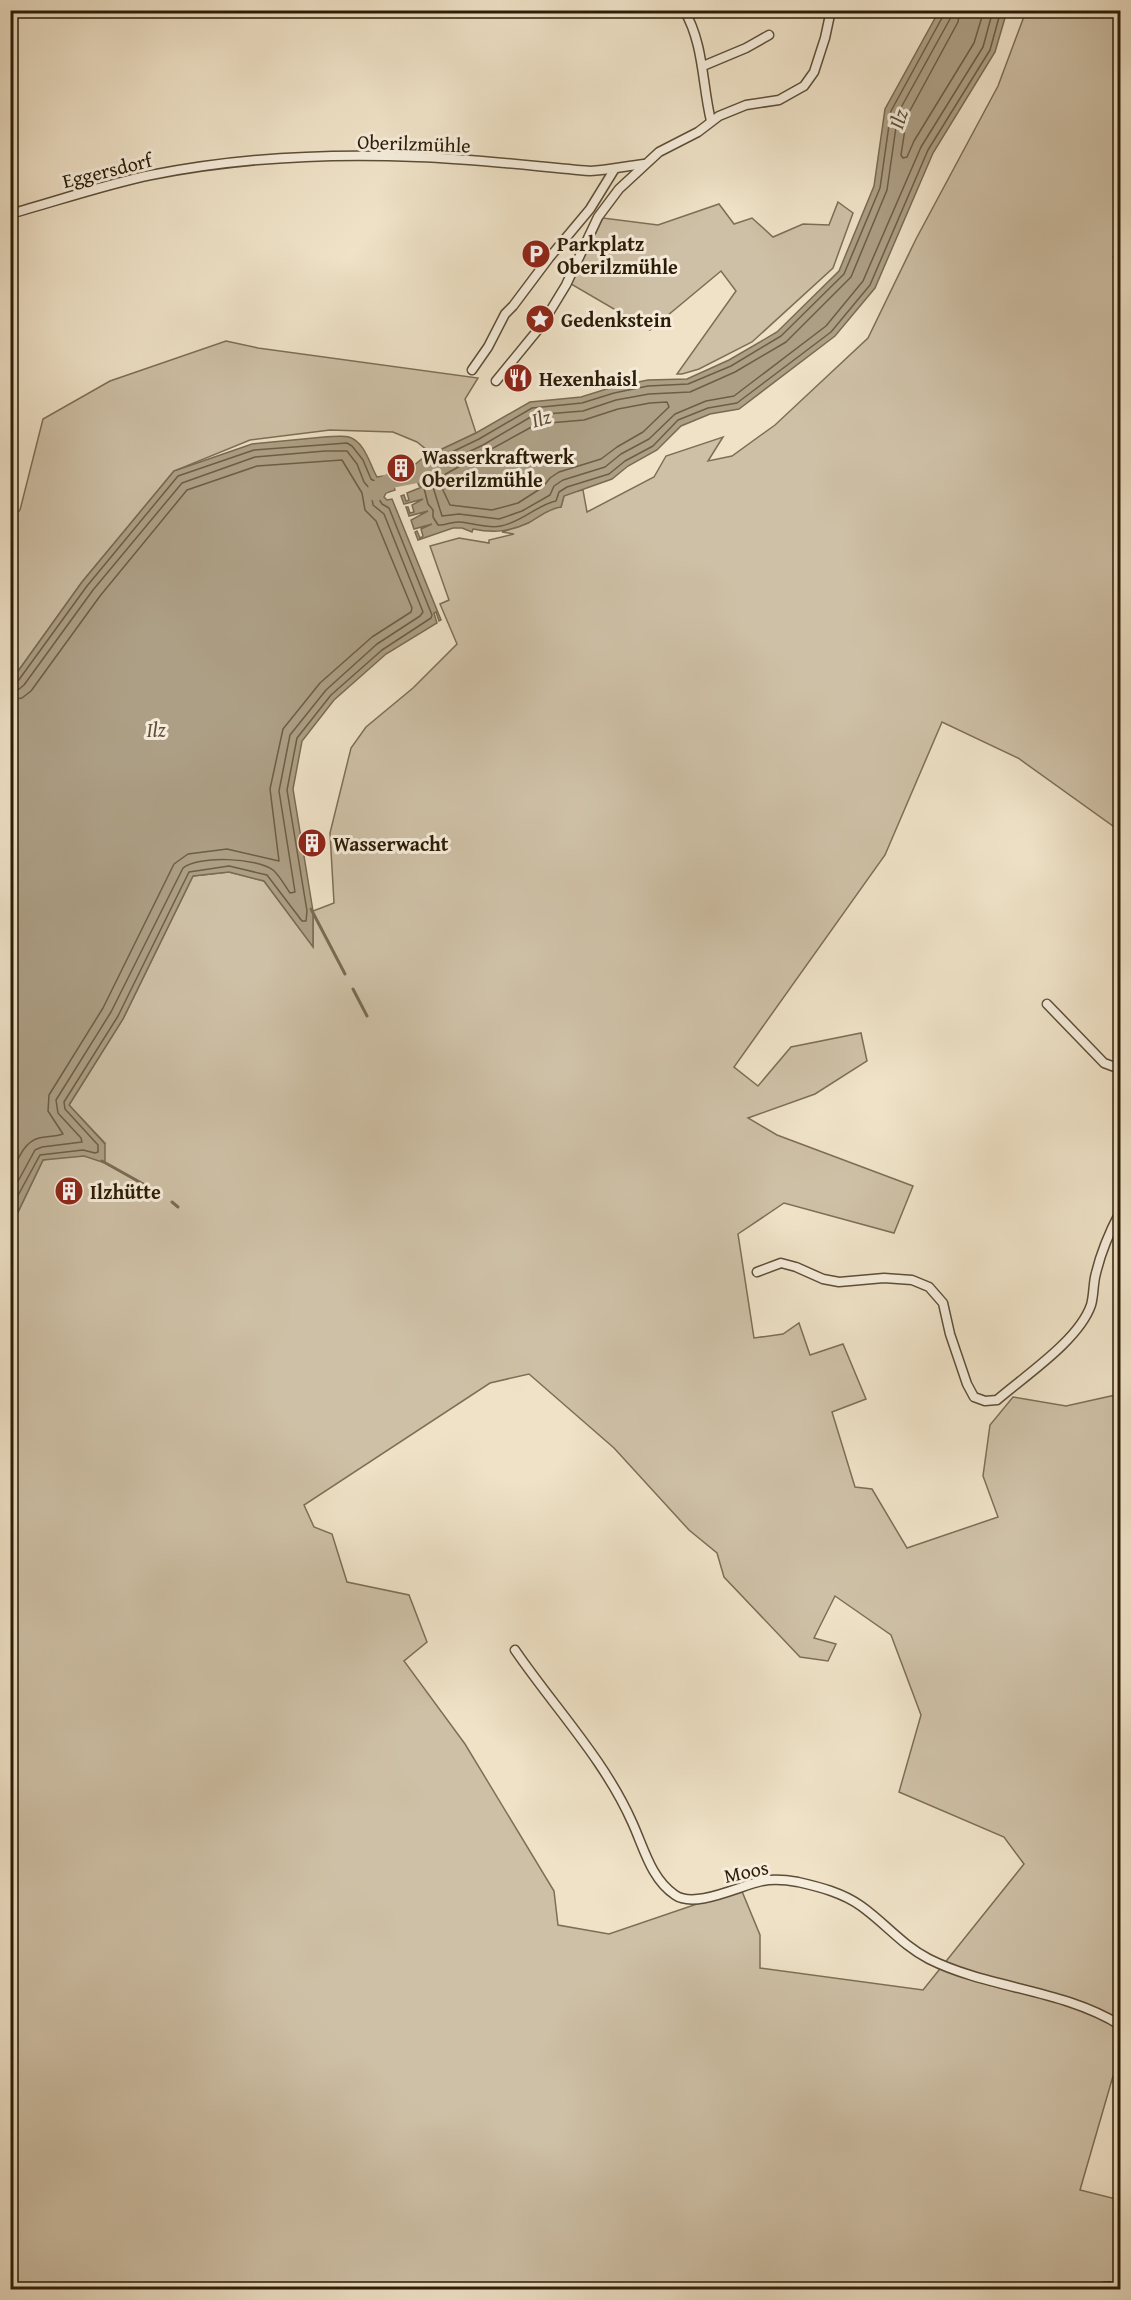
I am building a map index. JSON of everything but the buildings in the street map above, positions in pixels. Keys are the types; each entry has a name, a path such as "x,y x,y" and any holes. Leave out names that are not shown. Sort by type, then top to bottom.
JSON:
{"street":[{"path":"684,10 703,66 705,94 711,121"},
{"path":"496,381 541,326 566,285 598,217 619,189 659,152 698,132 711,121 735,108 779,100 804,87 814,72 831,10"},
{"path":"703,66 746,48 769,34"},
{"name":"Oberilzmühle","path":"212,166 297,158 417,157 590,171 614,170 624,166 644,164"},
{"name":"Eggersdorf","path":"10,214 120,182 212,166"},
{"path":"472,370 488,347 505,314 590,209 614,170"},
{"path":"1047,1004 1104,1063 1120,1069"},
{"path":"757,1272 780,1263 796,1267 823,1279 839,1282 885,1278 912,1280 929,1287 943,1303 954,1344 974,1397 985,1401 998,1400 1064,1344 1081,1325 1091,1304 1096,1273 1120,1212"},
{"name":"Moos","path":"515,1650 606,1774 632,1820 653,1870 664,1887 678,1898 692,1901 763,1881 796,1882 837,1893 861,1905 900,1941 952,1970 986,1981 1046,1994 1108,2017 1120,2025"}],"shaded area":[{"path":"1026,11 1120,11 1120,238 1113,257 1120,272 1120,831 1018,758 942,722 885,855 734,1067 758,1086 791,1047 861,1033 867,1061 815,1094 748,1118 777,1135 913,1186 894,1233 784,1203 738,1234 754,1338 783,1334 799,1323 810,1355 843,1344 866,1399 832,1412 855,1487 872,1489 907,1548 998,1517 983,1476 990,1425 1013,1397 1066,1406 1120,1394 1120,2077 1113,2076 1080,2190 1120,2200 1120,2289 11,2290 11,1219 18,1212 43,1160 105,1143 69,1105 123,1019 193,876 229,872 264,881 313,946 313,911 334,903 330,833 351,748 366,727 413,688 457,644 440,604 449,600 430,546 459,538 489,543 489,540 514,534 502,532 528,523 550,508 561,507 564,496 570,492 583,490 587,512 654,477 666,456 723,437 708,461 732,456 775,425 868,338 916,239 998,86","holes":["529,1374 614,1448 689,1530 717,1553 724,1577 800,1657 828,1661 836,1644 814,1638 835,1596 891,1635 921,1715 899,1792 1004,1837 1024,1864 923,1990 760,1968 760,1935 741,1889 609,1934 558,1925 554,1891 465,1744 404,1661 427,1642 409,1595 347,1582 332,1534 314,1527 304,1505 490,1383"]},
{"path":"838,202 853,213 833,268 752,342 699,369 677,374 736,291 721,271 650,330 571,284 603,218 658,225 719,204 734,224 752,218 773,237 803,224 829,225"},
{"path":"226,341 258,348 478,378 465,399 476,433 432,454 417,442 393,432 330,430 250,440 174,471 82,582 11,681 11,520 20,510 43,419 110,381"}],"water":[{"path":"939,11 1007,11 995,52 933,153 875,288 835,336 739,409 710,414 681,426 657,450 628,466 612,479 564,496 561,507 508,530 473,529 472,532 462,528 453,528 418,540 415,532 417,531 420,538 423,536 421,529 432,524 414,529 411,520 428,511 409,516 406,507 410,513 414,512 412,505 423,499 404,504 401,496 404,495 406,501 409,500 407,493 422,487 419,486 412,467 423,458 476,433 530,402 581,397 613,387 648,380 687,379 729,360 777,332 839,271 874,186 885,109"},
{"name":"Ilz","path":"343,436 355,440 366,454 377,477 390,475 395,490 386,493 384,497 387,500 392,499 441,620 439,621 436,612 434,613 437,623 386,654 334,700 302,741 293,789 313,911 313,947 264,881 229,872 193,876 123,1019 69,1105 105,1144 105,1163 84,1156 43,1160 18,1212 11,1219 11,681 82,582 174,471 252,444"}],"waterway":[{"name":"Ilz","path":"376,493 376,489 392,480 437,471"},
{"path":"311,909 345,974"},
{"path":"353,989 367,1016"},
{"path":"102,1161 161,1194"},
{"path":"172,1202 178,1207"}],"railway":[{"path":"1062,2290 1090,2284 1120,2282"}],"place":[{"name":"Parkplatz Oberilzmühle","path":"536,254"},
{"name":"Gedenkstein","path":"540,319"},
{"name":"Hexenhaisl","path":"518,378"},
{"name":"Wasserkraftwerk Oberilzmühle","path":"401,468"},
{"name":"Wasserwacht","path":"312,843"},
{"name":"Ilzhütte","path":"69,1191"}]}
